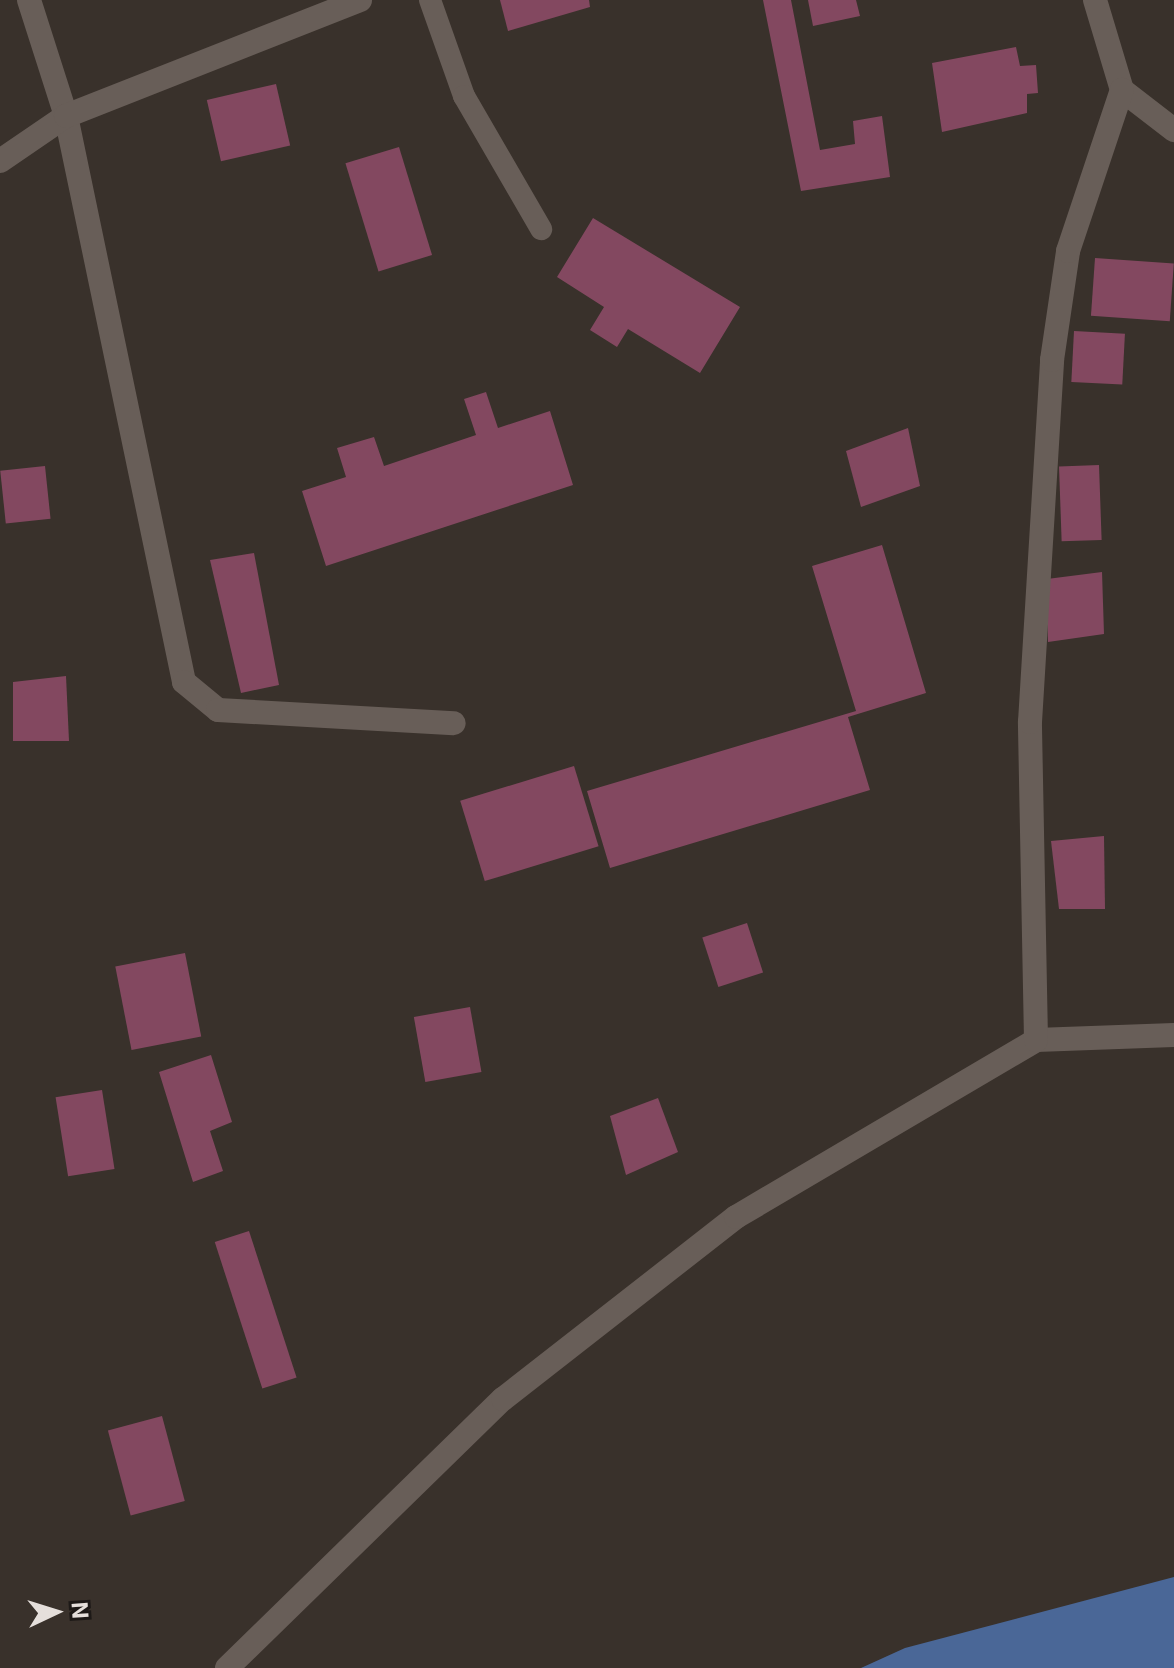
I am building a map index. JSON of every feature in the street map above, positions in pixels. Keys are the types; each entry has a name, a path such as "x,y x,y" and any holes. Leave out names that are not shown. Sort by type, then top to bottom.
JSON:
{"street":[{"path":"29,0 66,116 184,682 218,710 454,723"},
{"path":"0,161 66,116 322,7 360,0"},
{"path":"1036,1040 1030,722 1052,360 1068,251 1122,90 1095,0"},
{"path":"1122,90 1174,130"},
{"path":"227,1668 503,1399 736,1217 1036,1040 1174,1035"}],"lane":[{"path":"430,0 464,96 541,229"}],"water":[{"path":"1174,1577 1174,1668 861,1668 905,1648"}],"building":[{"path":"500,0 589,0 590,7 508,31"},
{"path":"763,0 791,0 820,150 855,144 853,121 882,116 890,177 801,191"},
{"path":"808,0 856,0 860,16 813,26"},
{"path":"1016,47 1020,66 1036,65 1038,93 1027,94 1027,113 942,132 932,63"},
{"path":"276,84 290,145 221,161 207,100"},
{"path":"399,147 432,255 378,271 345,163"},
{"path":"593,218 740,307 700,373 628,329 617,347 590,330 604,307 557,277"},
{"path":"1095,258 1174,264 1170,321 1091,316"},
{"path":"1074,331 1125,334 1122,385 1071,382"},
{"path":"486,392 498,428 550,411 573,485 326,566 302,491 346,477 337,448 374,437 384,466 476,435 464,399"},
{"path":"908,428 920,486 861,507 846,451"},
{"path":"1099,465 1102,540 1062,541 1059,466"},
{"path":"45,466 51,519 6,523 0,471"},
{"path":"882,545 926,693 848,717 870,790 610,868 587,791 856,711 812,566"},
{"path":"254,553 279,685 241,693 210,560"},
{"path":"1102,572 1104,634 1048,642 1047,579"},
{"path":"66,676 69,741 13,741 13,682"},
{"path":"574,766 599,846 485,881 460,801"},
{"path":"1104,836 1105,909 1059,909 1051,841"},
{"path":"747,923 763,972 718,987 702,938"},
{"path":"185,953 201,1036 132,1050 115,967"},
{"path":"470,1007 481,1072 425,1082 414,1017"},
{"path":"211,1055 232,1122 210,1131 223,1171 193,1182 159,1072"},
{"path":"102,1090 115,1169 68,1176 56,1097"},
{"path":"658,1098 678,1152 626,1175 610,1116"},
{"path":"249,1231 297,1377 262,1389 215,1242"},
{"path":"162,1416 185,1501 131,1515 108,1430"}]}
